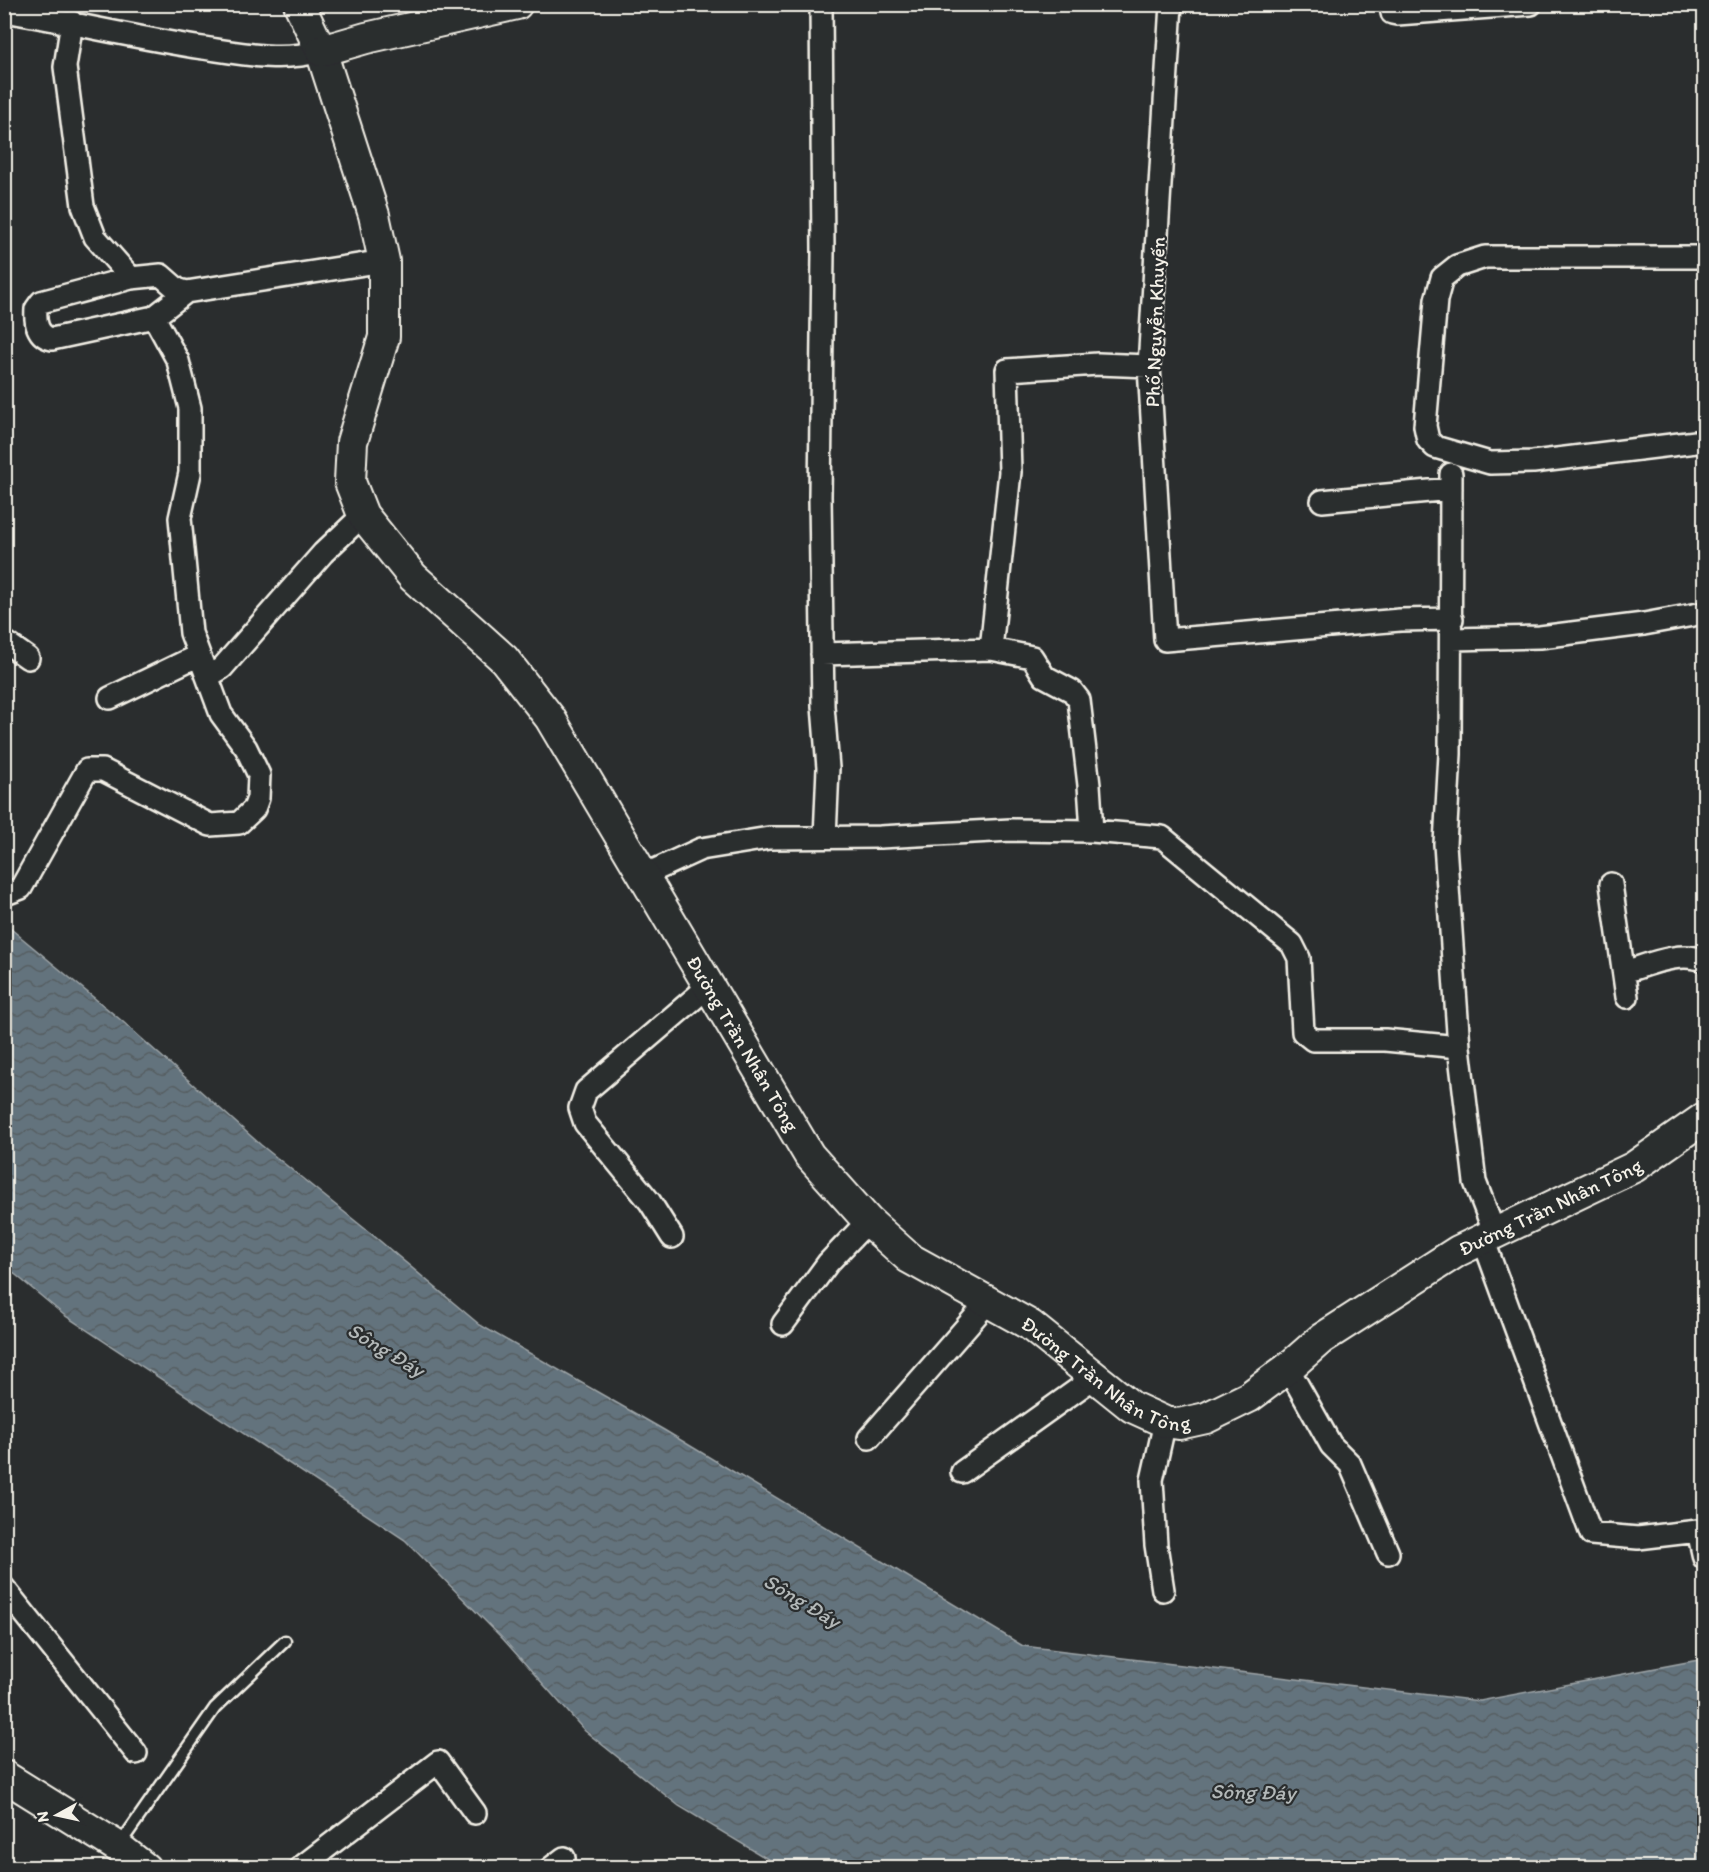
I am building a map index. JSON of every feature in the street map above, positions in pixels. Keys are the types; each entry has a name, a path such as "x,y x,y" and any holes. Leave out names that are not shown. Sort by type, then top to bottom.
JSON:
{"street":[{"name":"Đường Trần Nhân Tông","path":"299,4 321,51 374,215 373,263 384,337 352,442 350,482 363,515 413,577 504,659 550,718 809,1155 868,1221 909,1258 1030,1325 1132,1407 1165,1422 1179,1424 1206,1418 1249,1397 1288,1368 1321,1339 1458,1251 1634,1167 1704,1118"},
{"path":"4,11 72,22 144,39 268,57 303,56 366,38 517,4"},
{"path":"821,4 823,252 820,496 822,654 828,768 825,837"},
{"name":"Phố Nguyễn Khuyến","path":"1171,4 1149,366 1165,640 1400,620 1452,629"},
{"path":"1391,4 1392,13 1397,14 1531,4"},
{"path":"72,22 65,67 83,207 95,237 131,278"},
{"path":"1704,257 1485,257 1457,266 1442,278 1436,300 1425,426 1428,440 1435,447 1490,463 1533,462 1704,441"},
{"path":"186,292 173,286 161,275 131,278 41,302 36,309 37,329 45,338 52,339 154,316 186,292 373,263"},
{"path":"4,891 8,893 21,888 87,770 103,770 210,825 226,826 239,823 248,816 258,798 259,775 246,748 221,714 191,633 180,518 190,472 190,408 178,361 154,316"},
{"path":"990,649 1010,472 1008,370 1098,364 1149,366"},
{"path":"1322,501 1451,482 1450,754 1445,844 1459,1047 1475,1182 1489,1236 1592,1534 1638,1539 1698,1531 1704,1558"},
{"path":"208,676 222,668 323,553 363,515"},
{"path":"1452,629 1540,637 1644,624 1704,613"},
{"path":"4,641 28,658"},
{"path":"822,654 990,649 1032,657 1044,676 1072,691 1079,700 1092,831"},
{"path":"110,698 199,655"},
{"path":"642,876 701,849 769,838 1011,830 1092,831 1162,837 1292,944 1299,958 1303,1032 1313,1040 1385,1040 1459,1047"},
{"path":"1611,884 1627,997"},
{"path":"1624,972 1680,957 1696,957 1704,961"},
{"path":"672,1237 650,1202 585,1123 580,1108 586,1091 710,985"},
{"path":"783,1324 828,1263 868,1221"},
{"path":"868,1437 988,1302"},
{"path":"1288,1368 1332,1445 1350,1464 1388,1553"},
{"path":"962,1472 1095,1377"},
{"path":"1163,1590 1156,1545 1152,1480 1165,1422"},
{"path":"4,1588 136,1753"},
{"path":"300,1868 438,1762 475,1813"},
{"path":"4,1776 118,1847 144,1868"}],"lane":[{"path":"118,1847 215,1708 285,1641"}],"water":[{"name":"Sông Đáy","path":"5,924 122,1021 261,1145 480,1325 664,1430 1023,1646 1480,1701 1704,1659 1704,1867 781,1867 679,1806 585,1731 503,1639 405,1540 64,1315 5,1266"}]}
